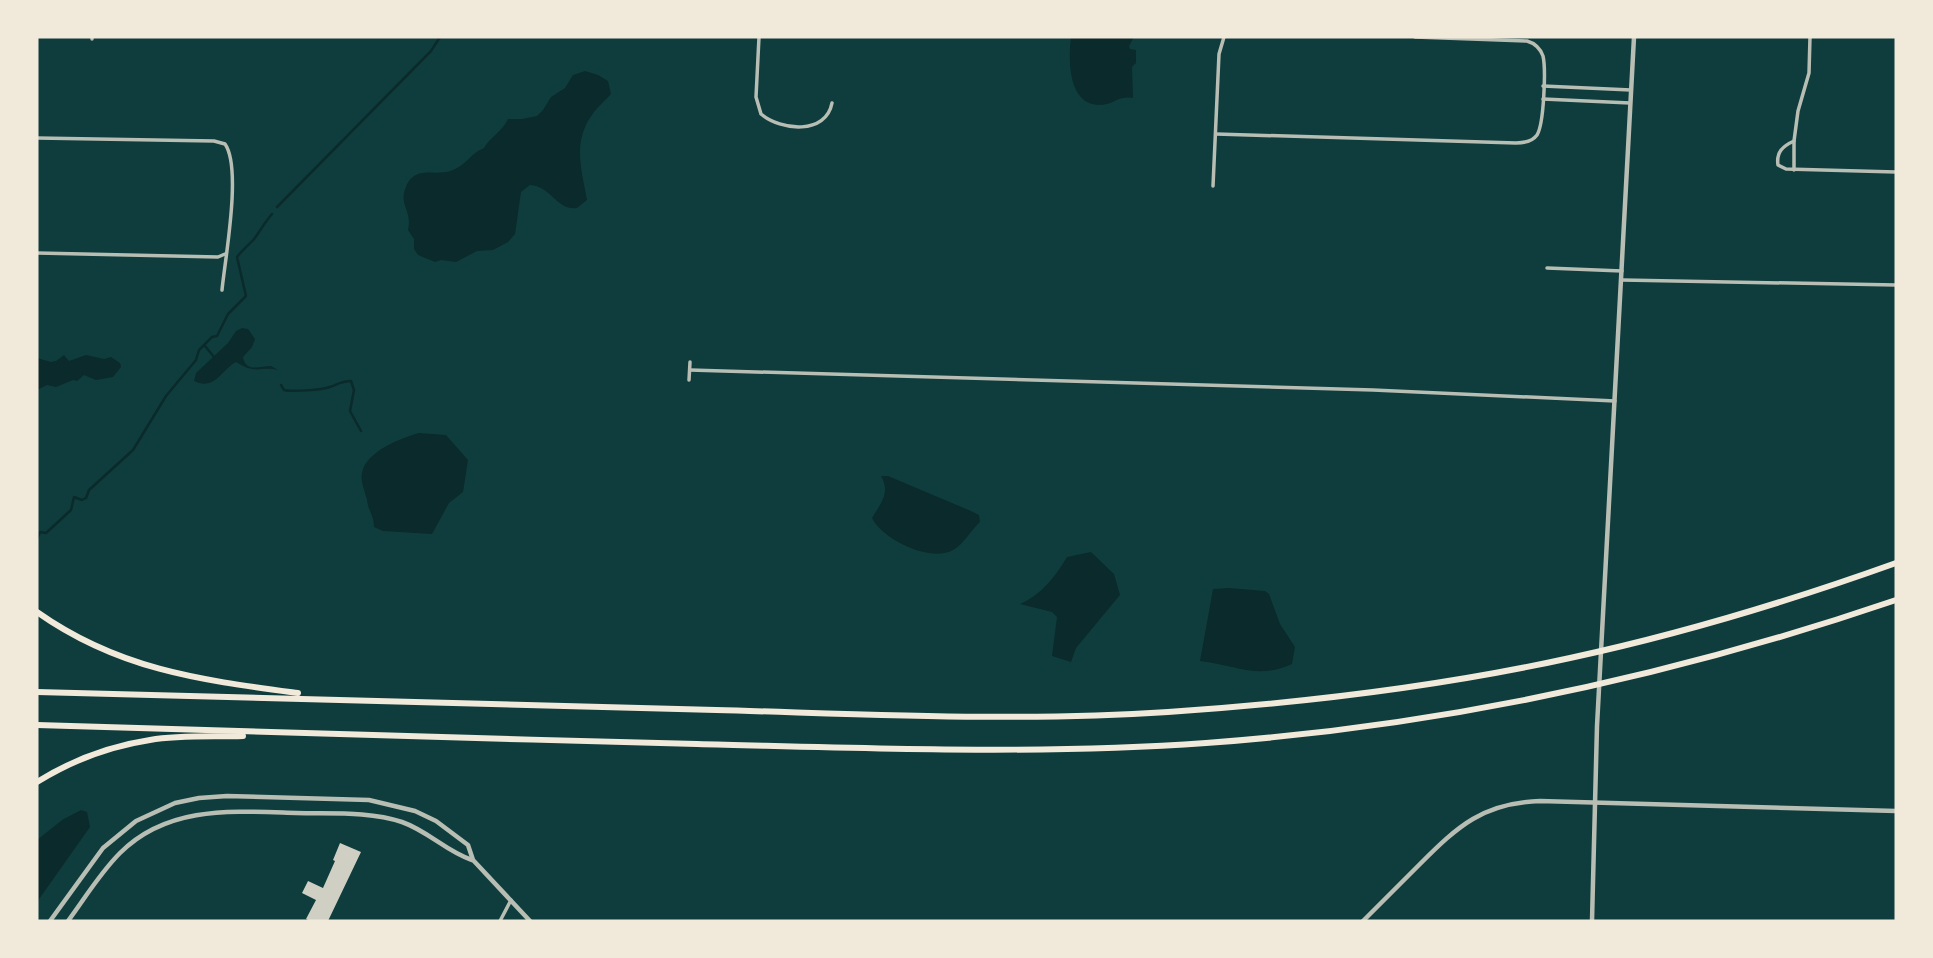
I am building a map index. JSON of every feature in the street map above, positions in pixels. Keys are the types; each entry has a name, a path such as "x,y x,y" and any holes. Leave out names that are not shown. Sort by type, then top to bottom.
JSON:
{"highway":[{"path":"37,692 327,697 972,716 1124,715 1319,698 1476,676 1567,659 1810,594 1896,563"},
{"path":"37,725 293,734 930,749 1089,748 1207,743 1404,721 1563,694 1629,679 1787,635 1896,600"},
{"path":"37,612 98,648 163,671 203,680 327,697"},
{"path":"37,782 84,758 151,740 293,734"}],"street":[{"path":"759,37 756,97 761,114 778,125 812,126 824,120 832,103"},
{"path":"1213,186 1219,54 1224,37"},
{"path":"1216,134 1522,143 1531,140 1538,133 1543,99 1543,58 1538,48 1530,42 1415,37"},
{"path":"1592,921 1594,803 1634,37"},
{"path":"1794,170 1794,141 1798,111 1809,73 1810,37"},
{"path":"1543,86 1631,90"},
{"path":"1543,99 1630,103"},
{"path":"37,138 221,143 227,146 231,161 229,240 222,290"},
{"path":"1794,141 1782,147 1776,158 1777,165 1794,170 1896,172"},
{"path":"37,254 218,257 225,254"},
{"path":"1547,268 1622,271"},
{"path":"1622,280 1896,285"},
{"path":"689,380 690,362"},
{"path":"690,370 1373,390 1615,401"},
{"path":"50,921 93,861 113,838 136,821 174,803 227,796 345,799 394,804 425,816 467,845 473,860 530,921"},
{"path":"1363,921 1447,837 1491,809 1517,803 1896,811"},
{"path":"380,817 391,813 394,804"},
{"path":"68,921 121,851 146,833 171,820 200,813 228,811 380,817 414,827 458,856 473,860"},
{"path":"500,921 510,900"}],"water":[{"path":"1071,37 1134,37 1129,46 1130,49 1136,50 1136,63 1132,67 1133,98 1122,98 1107,104 1094,104 1084,100 1073,82"},
{"path":"585,71 608,81 611,94 594,112 582,136 580,157 587,200 577,208 570,208 543,189 530,185 521,192 515,234 508,242 493,250 477,251 456,262 435,262 418,255 414,249 414,239 408,230 409,219 403,197 412,177 458,168 484,148 508,119 537,116 551,97 565,88 573,75"},
{"path":"242,328 248,329 255,339 243,357 247,365 254,368 271,366 278,370 253,369 236,362 213,381 194,381 196,373"},
{"path":"64,355 69,361 86,355 104,359 111,357 120,363 121,367 113,377 96,380 84,375 77,381 56,387 47,385 37,390 37,358 51,362"},
{"path":"419,433 446,435 468,460 463,492 449,503 432,534 383,531 374,527 362,483 365,465 385,447"},
{"path":"881,476 888,476 971,511 979,515 980,522 953,550 932,553 908,547 886,534 872,518 885,493"},
{"path":"1091,552 1114,574 1120,595 1076,648 1071,662 1052,656 1057,617 1052,612 1020,604 1035,596 1047,584 1067,557"},
{"path":"1213,589 1265,591 1269,594 1280,624 1295,647 1292,664 1279,669 1257,671 1200,661"},
{"path":"81,810 87,812 90,827 37,902 37,840 62,820"}],"building":[{"path":"340,843 361,852 328,921 310,921 306,919 316,900 302,893 308,881 323,888"}],"waterway":[{"path":"277,207 431,51 440,37"},
{"path":"37,539 40,532 46,533 71,510 74,497 82,500 86,498 89,490 133,450 166,396 196,360 199,350 212,337 217,336 228,314 246,296 237,257 272,214"},
{"path":"205,346 214,357"},
{"path":"281,385 284,390 293,391 326,388 351,381 354,390 350,411 361,431"}]}
